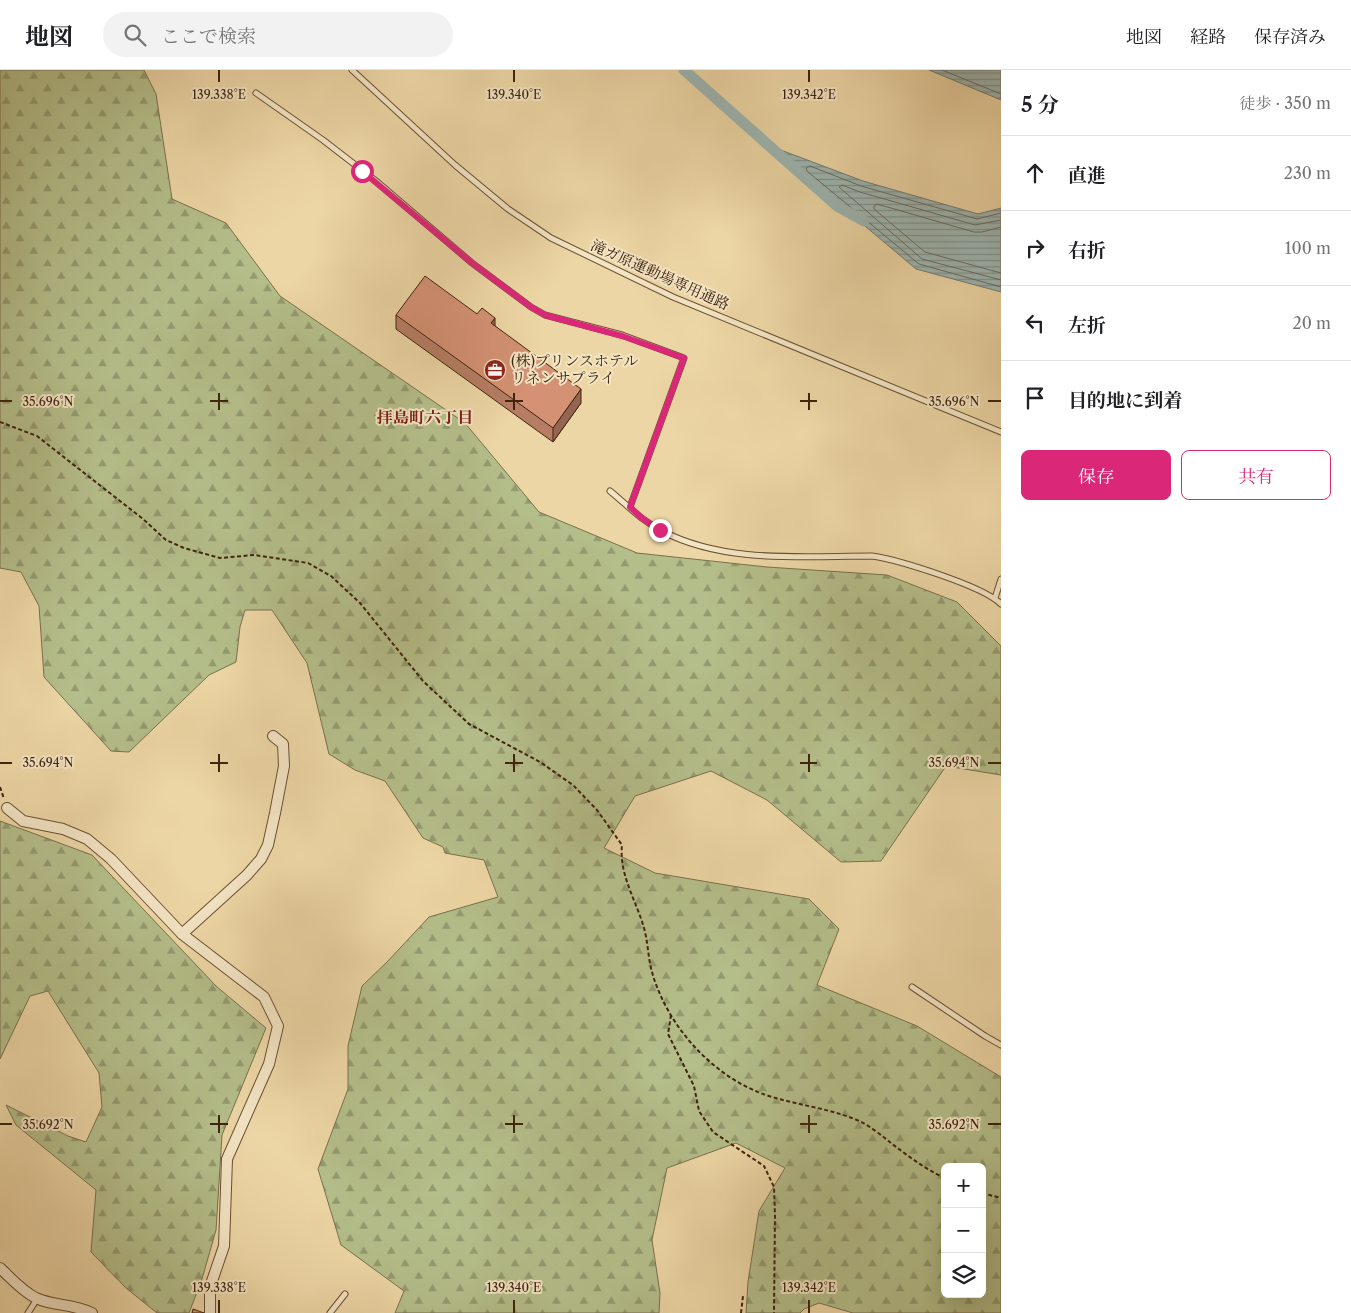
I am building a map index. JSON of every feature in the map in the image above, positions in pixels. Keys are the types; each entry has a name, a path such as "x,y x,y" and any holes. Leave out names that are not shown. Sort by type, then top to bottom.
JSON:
{"street":[{"path":"182,934 247,875 261,859 268,845 284,766 283,744 273,736"},
{"path":"7,808 23,821 64,829 87,839 110,858 182,934 264,997 278,1026 269,1064 227,1159 224,1246 210,1287 210,1313"},
{"path":"0,1268 27,1293 38,1299 84,1308 92,1313"}],"lane":[{"name":"滝ガ原運動場専用通路","path":"352,70 454,165 508,209 551,238 673,297 1001,432"},
{"path":"256,93 376,181 472,263 531,307 545,315 622,336 684,358 630,507"},
{"path":"610,491 643,519 660,530 696,545 723,551 770,556 872,556 888,558 966,585 995,598 1001,604"},
{"path":"995,598 1001,579"},
{"path":"912,987 1001,1045"},
{"path":"330,1313 345,1294"},
{"path":"28,1313 38,1299"}],"path":[{"path":"0,422 36,436 143,519 166,540 184,548 220,558 254,555 308,563 331,576 360,603 423,681 468,724 540,762 574,785 597,810 622,845 621,858 626,878 645,929 652,974 674,1023 716,1068 741,1084 765,1095 820,1108 858,1120 876,1131 914,1161 941,1176"},
{"path":"671,1015 668,1034 694,1086 699,1111 713,1132 764,1166 774,1186 774,1313"},
{"path":"986,1194 1001,1198"},
{"path":"741,1313 743,1296"}],"green space":[{"path":"0,70 144,70 156,94 172,199 226,223 280,296 465,423 539,512 637,553 767,567 887,575 957,602 1001,646 1001,775 946,766 881,861 841,862 767,800 711,771 635,796 604,848 655,873 809,899 839,929 817,985 917,1026 1001,1077 1001,1313 853,1313 819,1303 804,1309 800,1313 746,1313 748,1282 759,1211 785,1168 736,1143 667,1168 652,1240 660,1293 659,1313 395,1313 404,1291 341,1245 318,1169 348,1089 348,1046 362,986 429,917 498,897 484,860 445,853 443,847 423,838 385,781 355,770 329,754 307,663 272,610 245,610 240,627 236,662 209,675 129,752 111,751 44,677 39,606 21,572 0,568"},
{"path":"0,821 92,855 216,986 266,1028 222,1135 216,1230 202,1279 189,1313 157,1313 126,1288 91,1252 96,1190 16,1125 6,1105 68,1136 86,1142 102,1107 99,1073 48,991 30,996 0,1059"}],"water":[{"path":"929,70 1001,70 1001,100"},
{"path":"770,146 863,181 978,214 1001,208 1001,292 916,269"}],"building":[{"name":"(株)プリンスホテル リネンサプライ","path":"425,276 477,314 482,308 495,318 491,323 581,389 553,428 396,315"},
{"path":"193,1309 204,1313 192,1313"}],"waterway":[{"path":"684,70 837,206 864,221"}],"place":[{"name":"(株)プリンスホテル リネンサプライ","path":"495,370"}],"district":[{"name":"拝島町六丁目","path":"425,417"}],"route":[{"path":"362,171 472,263 531,307 545,315 622,336 684,358 630,507 643,519 660,530"}]}
